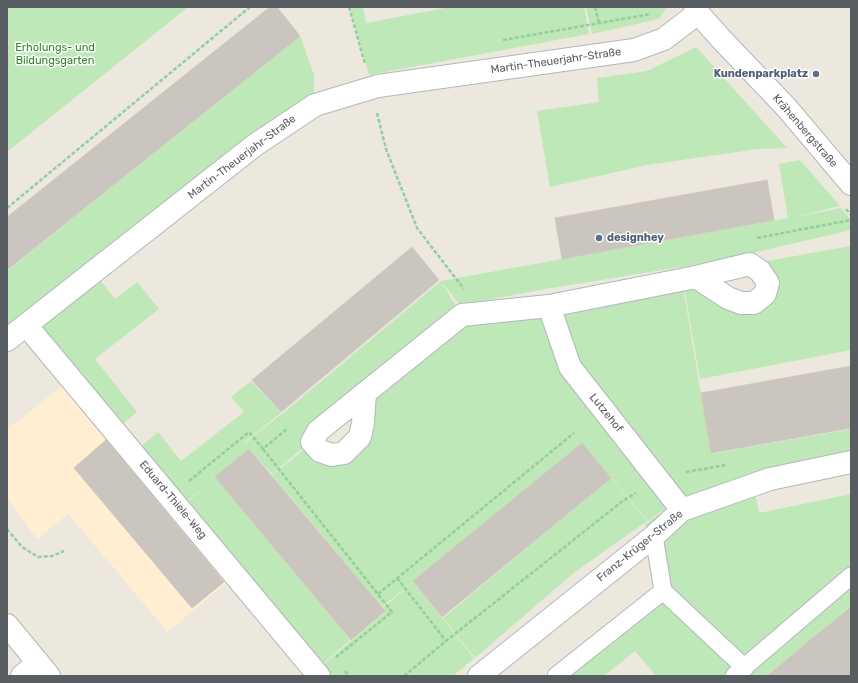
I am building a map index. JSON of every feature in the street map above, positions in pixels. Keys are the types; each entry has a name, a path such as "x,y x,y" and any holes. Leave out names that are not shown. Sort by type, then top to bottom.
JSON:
{"street":[{"name":"Martin-Theuerjahr-Straße","path":"7,340 255,145 315,105 371,87 634,50 664,39 696,10"},
{"name":"Krähenbergstraße","path":"696,10 723,41 786,107 851,184"},
{"path":"366,393 462,315 549,306 696,277"},
{"name":"Lutzehof","path":"549,306 570,367 682,510"},
{"name":"Eduard-Thiele-Weg","path":"26,325 319,676"},
{"name":"Franz-Krüger-Straße","path":"479,676 654,536 682,510 770,479 851,462"},
{"path":"7,625 44,669 22,676"}],"lane":[{"path":"654,536 663,591 740,672 851,576"},
{"path":"556,676 663,591"}],"path":[{"path":"7,208 250,7"},
{"path":"349,7 365,63 386,149 417,228 467,292"},
{"path":"596,7 599,24 657,12"},
{"path":"263,449 287,430"},
{"path":"186,483 249,432 392,612 334,659"},
{"path":"378,594 574,432"},
{"path":"7,529 22,547 38,558 52,556 64,550"},
{"path":"397,578 446,640"}],"shaded area":[{"path":"69,380 234,576 168,632 68,514 37,539 7,498 7,430"}],"green space":[{"name":"Erholungs- und Bildungsgarten","path":"7,7 188,7 7,152"},
{"path":"350,7 363,7 366,23 450,7 584,7 589,34 369,75"},
{"path":"586,7 667,7 659,19 592,34"},
{"path":"300,36 314,75 314,104 7,340 7,271"},
{"path":"696,47 787,148 758,149 647,165 550,187 537,111 599,102 597,78 647,71"},
{"path":"800,160 840,206 791,218 841,208 851,220 851,230 744,255 687,266 540,290 460,305 441,281 788,218 779,164"},
{"path":"851,246 851,350 700,379 683,281 727,298 765,294 750,264"},
{"path":"94,272 115,299 137,282 159,309 95,359 137,412 115,430 27,325"},
{"path":"441,281 461,315 272,474 244,443 282,414"},
{"path":"682,281 711,454 851,429 851,461 677,501 570,367 549,307"},
{"path":"548,307 570,368 676,501 648,521 582,443 382,607 272,475 310,445 345,454 371,395 463,316"},
{"path":"251,381 281,413 244,442 249,449 180,507 134,452 158,432 181,461 244,412 231,397"},
{"path":"215,477 350,640 315,671 181,508"},
{"path":"611,478 647,521 575,572 475,658 443,618"},
{"path":"753,484 759,513 851,494 851,575 745,667 663,591 645,524 677,502"},
{"path":"851,577 851,606 766,676 736,676"},
{"path":"413,582 474,658 453,676 320,676 316,671 385,612 383,608"},
{"path":"663,592 744,668 733,676 656,676 635,651 604,676 558,676"}],"building":[{"path":"270,7 277,7 300,36 7,270 7,217"},
{"path":"767,180 774,220 562,259 555,218"},
{"path":"412,247 439,280 281,412 252,380"},
{"path":"851,366 851,428 711,453 701,393"},
{"path":"106,440 224,582 192,608 74,468"},
{"path":"582,443 611,478 442,617 413,581"},
{"path":"249,449 385,611 351,640 215,477"},
{"path":"851,607 851,676 767,676 810,640"}],"place":[{"name":"Kundenparkplatz","path":"816,74"},
{"name":"designhey","path":"599,238"}]}
